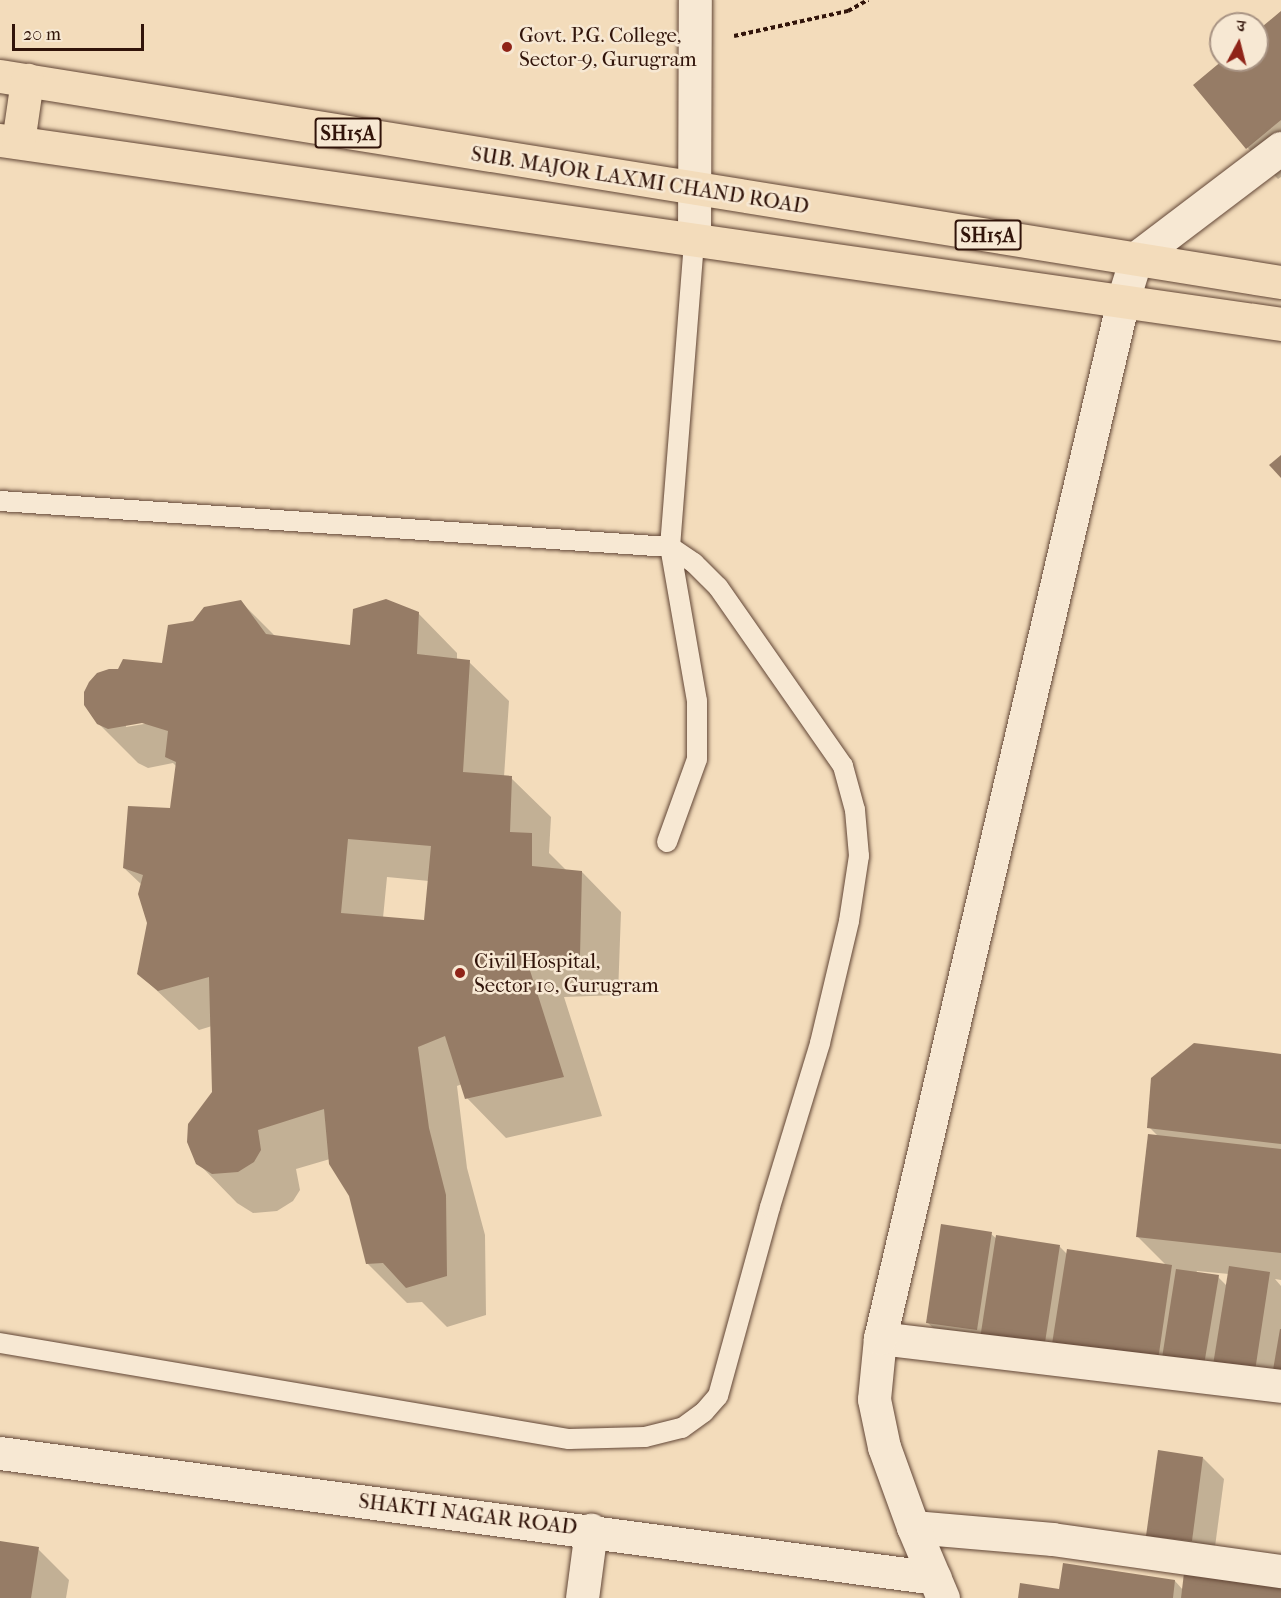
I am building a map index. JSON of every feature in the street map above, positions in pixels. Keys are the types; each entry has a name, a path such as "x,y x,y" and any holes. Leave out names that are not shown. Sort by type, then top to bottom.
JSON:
{"main road":[{"name":"SUB. MAJOR LAXMI CHAND ROAD","path":"13,78 695,190 1281,282"},
{"path":"9,141 13,78"},
{"name":"SH15A","path":"9,141 1281,324"}],"street":[{"path":"694,240 695,0"},
{"path":"939,1588 913,1527 884,1447 874,1399 880,1338 1123,300 1136,258 1281,148"},
{"path":"880,1338 1281,1386"},
{"name":"SHAKTI NAGAR ROAD","path":"0,1453 591,1530 939,1588"},
{"path":"913,1527 1052,1539 1281,1571"},
{"path":"582,1598 591,1530"}],"lane":[{"path":"667,842 698,759 697,701 670,547 694,240"},
{"path":"0,501 670,547 694,563 718,587 843,766 855,810 859,856 849,921 820,1043 770,1207 718,1396 704,1412 682,1428 645,1437 569,1439 0,1343"}],"path":[{"path":"695,44 848,11 868,0"}],"building":[{"path":"1281,11 1281,120 1246,149 1193,85 1209,72 1269,72 1269,21"},
{"path":"1281,455 1281,478 1269,465"},
{"path":"386,599 419,612 417,654 470,660 463,772 512,776 510,832 532,833 532,866 582,871 580,956 526,958 564,1077 465,1099 445,1036 418,1047 429,1128 446,1195 447,1276 406,1288 383,1263 366,1264 349,1196 329,1164 324,1109 258,1130 261,1150 254,1162 238,1172 212,1174 196,1164 187,1142 188,1124 212,1092 209,977 158,991 137,974 147,923 138,894 143,875 123,868 128,806 170,808 176,762 165,757 168,731 142,723 108,729 97,724 84,705 84,692 89,682 97,673 118,669 123,659 162,663 168,625 193,621 204,607 241,600 266,634 350,645 353,609","holes":["348,839 431,846 424,920 341,913"]},
{"path":"1194,1043 1281,1054 1281,1144 1147,1128 1151,1078"},
{"path":"1148,1134 1281,1149 1281,1253 1136,1237"},
{"path":"941,1224 992,1232 977,1330 926,1323"},
{"path":"996,1235 1060,1245 1044,1349 980,1339"},
{"path":"1067,1249 1172,1265 1158,1360 1052,1344"},
{"path":"1229,1266 1270,1272 1255,1371 1213,1365"},
{"path":"1176,1269 1219,1275 1204,1365 1162,1358"},
{"path":"1281,1329 1281,1372 1273,1370"},
{"path":"1158,1450 1203,1457 1192,1541 1146,1536"},
{"path":"0,1541 39,1547 31,1598 0,1598"},
{"path":"1063,1563 1175,1580 1173,1598 1018,1598 1020,1583 1059,1589"},
{"path":"1184,1573 1281,1585 1281,1598 1181,1598"}],"place":[{"name":"Govt. P.G. College, Sector-9, Gurugram","path":"507,47"},
{"name":"Civil Hospital, Sector 10, Gurugram","path":"460,973"}]}
